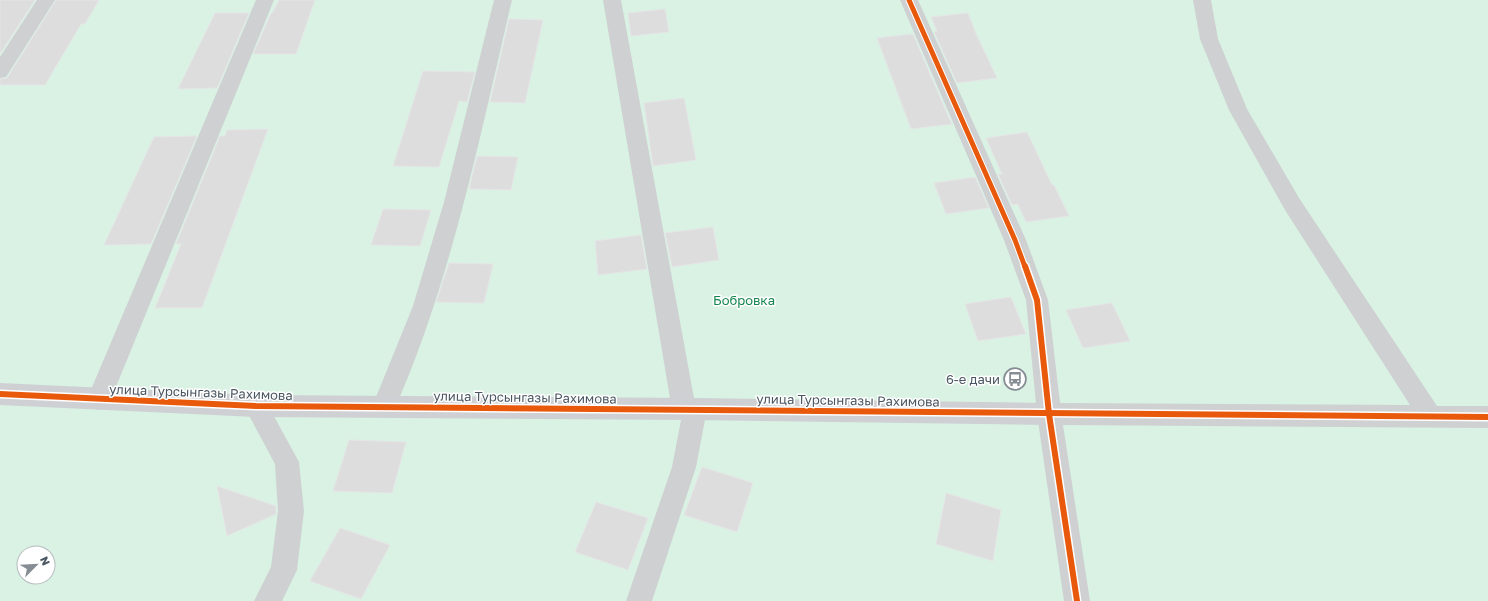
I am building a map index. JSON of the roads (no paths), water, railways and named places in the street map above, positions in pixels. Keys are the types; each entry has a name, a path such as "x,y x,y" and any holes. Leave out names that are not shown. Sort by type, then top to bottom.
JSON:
{"street":[{"path":"0,72 46,0"},
{"path":"99,399 265,0"},
{"path":"384,407 426,299 454,202 503,0"},
{"path":"612,0 689,409 684,467 639,601"},
{"path":"909,0 1015,240 1037,300 1049,414 1077,601"},
{"path":"1202,0 1209,38 1238,110 1292,204 1431,417"},
{"name":"улица Турсынгазы Рахимова","path":"0,394 256,406 689,409 1049,414"},
{"path":"256,406 287,462 291,510 284,570 266,601"},
{"path":"1049,414 1488,417"}],"place":[{"name":"6-е дачи","path":"1015,379"}],"park label":[{"name":"Бобровка","path":"744,300"}]}
